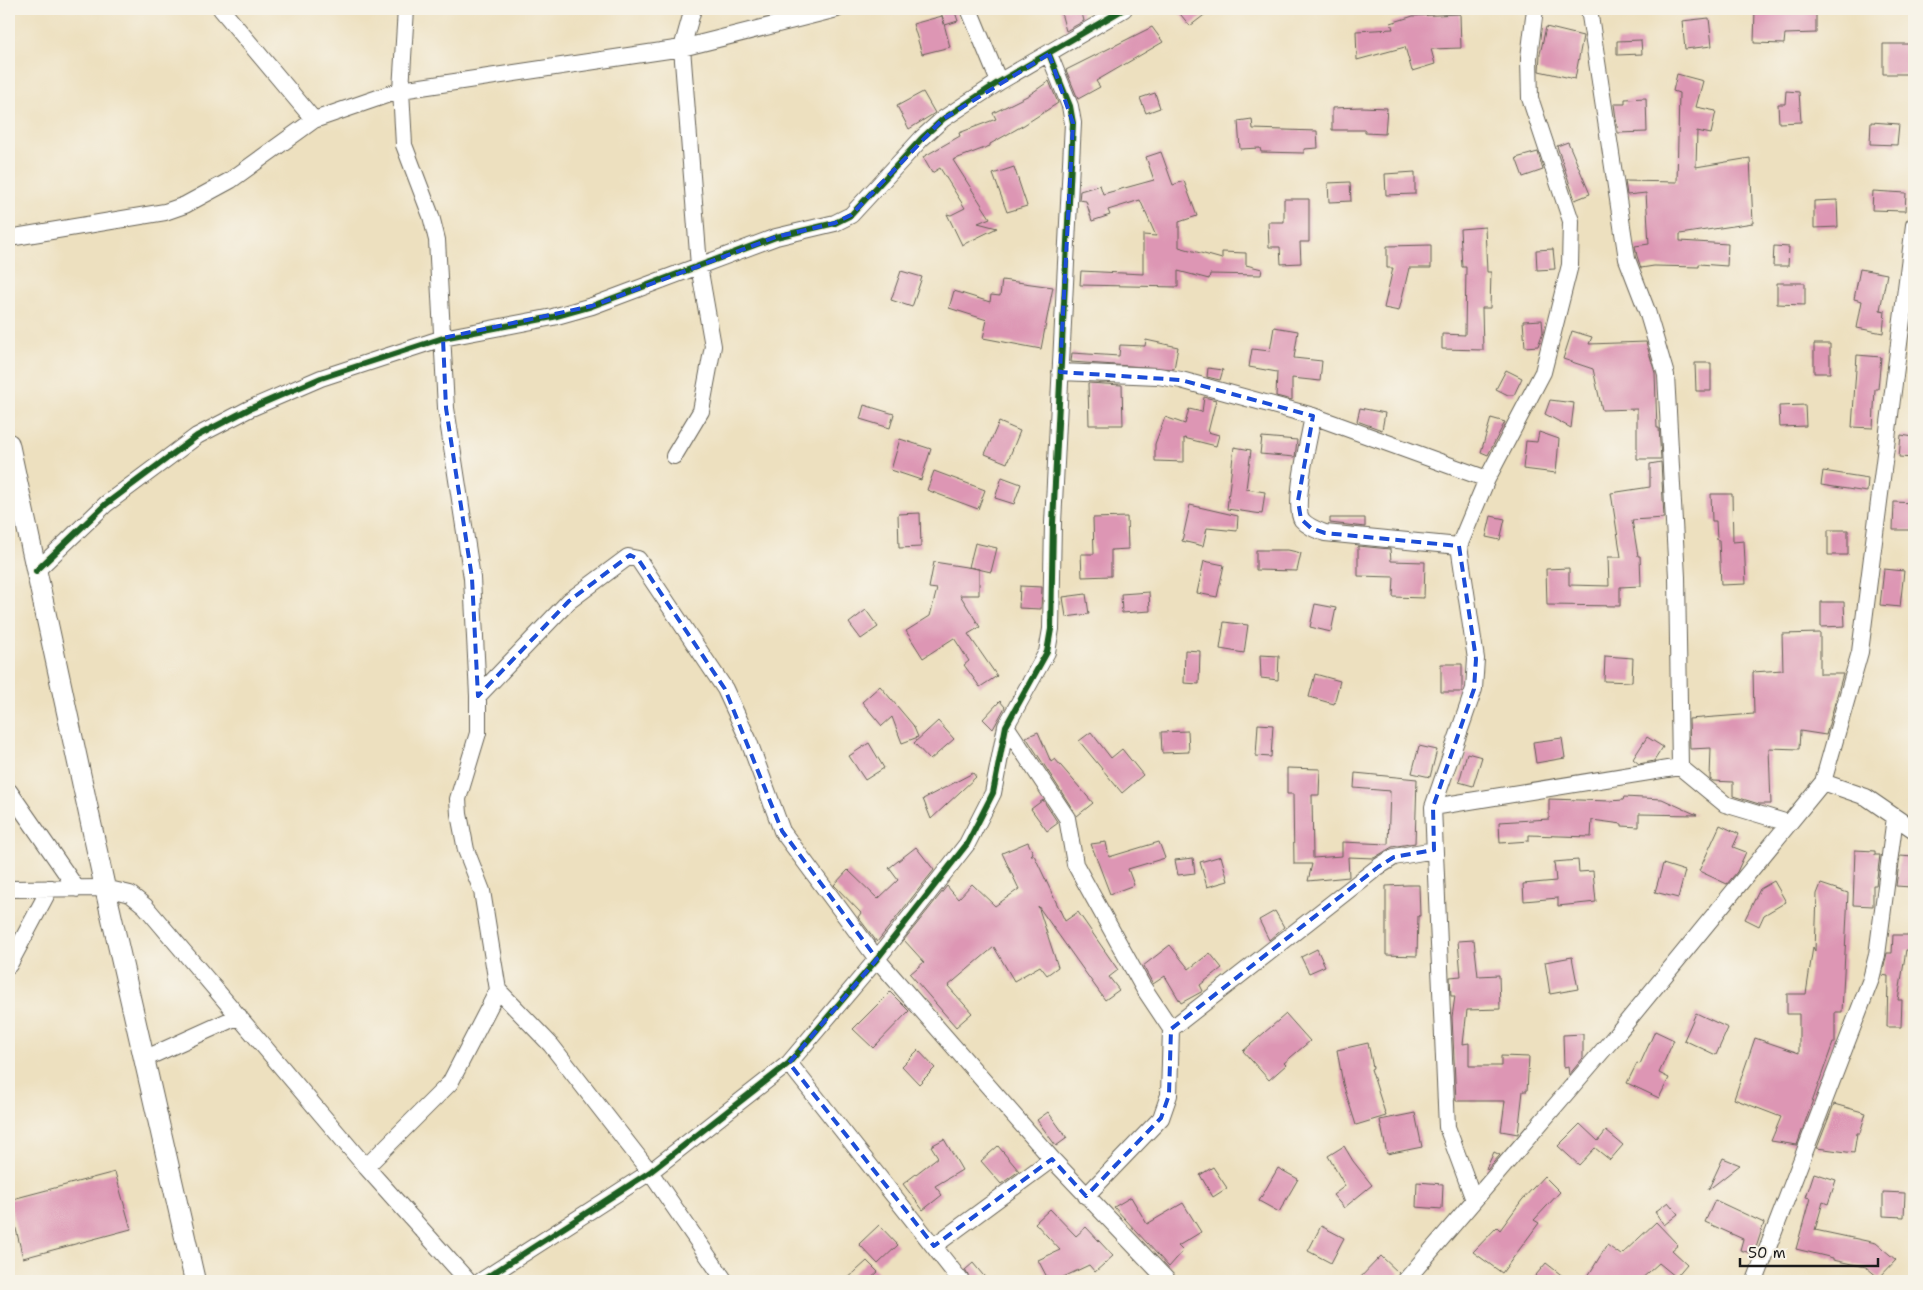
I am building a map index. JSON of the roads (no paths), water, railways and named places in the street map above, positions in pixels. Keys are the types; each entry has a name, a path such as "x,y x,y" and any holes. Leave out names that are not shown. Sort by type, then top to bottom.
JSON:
{"street":[{"path":"221,9 314,120"},
{"path":"406,9 401,90 404,145 431,216 437,240 446,408 472,578 478,733 464,778 459,806 466,850 482,891 498,990 551,1045 650,1172 725,1281"},
{"path":"674,456 701,411 712,346 699,266 682,48 693,9"},
{"path":"9,238 165,212 185,205 231,180 314,120 401,90 682,48 837,9"},
{"path":"969,9 999,82"},
{"path":"36,571 106,504 197,436 249,409 321,378 443,338 553,316 592,306 776,237 835,222 851,215 922,138 943,119 999,82 1124,9"},
{"path":"1474,1200 1447,1127 1433,806 1474,689 1476,659 1458,546 1487,479 1543,372 1570,265 1571,221 1539,131 1530,98 1529,58 1535,9"},
{"path":"1589,9 1626,259 1647,311 1666,375 1678,577 1680,767"},
{"path":"481,1281 650,1172 789,1063 877,959 967,844 993,794 1006,726 1047,652 1051,629 1052,524 1073,123 1070,106 1049,54"},
{"path":"1405,1281 1616,1035 1823,782 1860,652 1914,225"},
{"path":"1060,372 1158,376 1181,380 1313,416 1487,479"},
{"path":"1313,416 1298,501 1301,519 1311,528 1325,534 1458,546"},
{"path":"9,444 105,888 195,1281"},
{"path":"478,696 569,600 628,557 638,559 725,689 748,739 782,831 877,959 1052,1159 1168,1281"},
{"path":"1006,726 1067,818 1074,864 1143,987 1171,1029 1169,1095 1161,1118 1086,1196"},
{"path":"1433,806 1680,767 1725,804 1788,823"},
{"path":"1823,782 1866,796 1914,830"},
{"path":"9,792 77,889"},
{"path":"1755,1281 1871,979 1877,955 1895,816"},
{"path":"1171,1029 1378,867 1394,857 1434,850"},
{"path":"9,965 50,888"},
{"path":"9,889 105,888 130,894 145,906 366,1167 468,1281"},
{"path":"366,1167 450,1083 498,990"},
{"path":"144,1059 239,1016"},
{"path":"789,1063 961,1281"},
{"path":"934,1246 1052,1159"}]}
